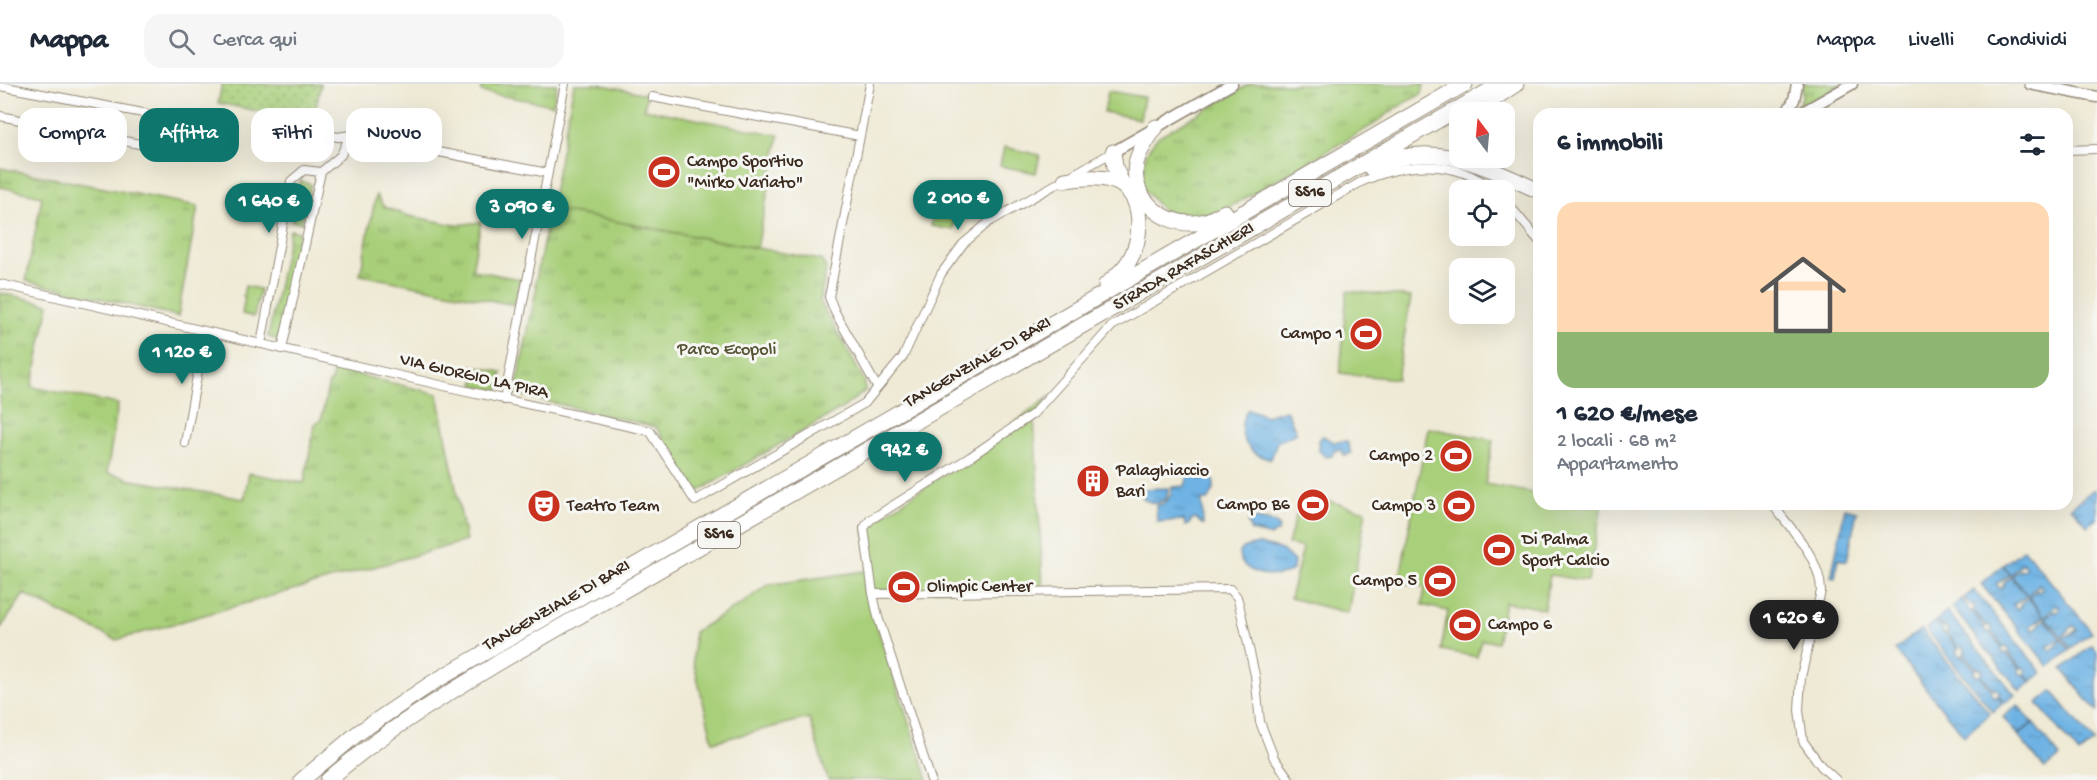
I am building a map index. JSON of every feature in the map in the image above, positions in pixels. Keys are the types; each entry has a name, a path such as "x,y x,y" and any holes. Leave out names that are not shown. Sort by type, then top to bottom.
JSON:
{"highway":[{"name":"TANGENZIALE DI BARI","path":"302,780 358,733 432,683 1465,84"},
{"name":"TANGENZIALE DI BARI","path":"328,780 368,747 442,696 1501,84"},
{"path":"1493,102 1516,84"},
{"path":"1135,174 1136,163 1143,147 1156,127"},
{"path":"1113,152 1126,160 1135,174 1144,201 1156,212 1182,223 1197,224 1210,220 1254,197 1302,178"},
{"path":"1090,300 1128,264 1136,247 1139,227 1137,210 1132,196 1124,186 1115,167 1113,152"},
{"path":"1310,193 1354,177 1393,158 1419,155 1451,156 1485,166 1533,188"},
{"path":"1500,168 1512,179"},
{"path":"1065,180 1095,178 1124,186"}],"street":[{"path":"504,400 565,84"},
{"path":"870,84 829,297 877,387 903,357 941,274 963,244 988,222 1232,84"},
{"path":"1789,108 1794,100 1797,84"},
{"path":"1810,108 1852,84"},
{"path":"2030,84 2097,97"},
{"path":"0,86 159,116 154,147 0,116"},
{"path":"652,97 860,136"},
{"path":"282,349 321,172 341,155 346,144"},
{"path":"2073,150 2097,149"},
{"path":"442,153 548,173"},
{"name":"STRADA RAFASCHIERI","path":"931,780 878,617 865,535 866,523 998,439 1033,414 1102,336 1124,318 1360,182 1385,171 1405,167 1443,168 1477,180"},
{"path":"261,344 291,181 304,170 321,172"},
{"path":"1515,212 1533,234"},
{"name":"VIA GIORGIO LA PIRA","path":"0,284 504,400 650,431 695,501 865,403 877,387"},
{"path":"185,443 205,331"},
{"path":"1776,510 1807,551 1821,578 1821,591 1801,677 1799,710 1803,741 1821,766 1836,780"},
{"path":"873,594 1230,589 1237,597 1250,650 1260,722 1274,758 1290,780"}],"green space":[{"path":"222,84 321,84 316,108 251,110 218,103"},
{"path":"482,84 557,84 553,105 481,92"},
{"name":"Campo Sportivo \"Mirko Variato\"","path":"574,84 598,84 647,94 644,109 779,135 757,248 550,209"},
{"path":"1250,84 1424,84 1422,94 1409,100 1373,125 1219,213 1200,219 1163,211 1143,188 1143,166 1154,142 1159,136"},
{"path":"1802,84 1843,84 1801,108 1796,108 1802,97"},
{"path":"1108,91 1144,97 1140,119 1104,112"},
{"path":"1004,147 1040,155 1036,173 1000,166"},
{"path":"0,168 198,206 178,316 26,281 42,196 0,187"},
{"path":"300,181 311,184 302,223 292,221"},
{"path":"939,188 960,192 953,230 931,226"},
{"path":"376,195 384,207 409,216 455,225 481,222 472,270 520,279 515,305 360,275"},
{"name":"Parco Ecopoli","path":"550,209 821,260 826,268 820,301 865,382 865,391 841,409 697,492 656,427 515,394"},
{"path":"290,230 300,232 279,340 268,337"},
{"path":"245,286 260,289 254,317 242,314"},
{"name":"Campo 1","path":"1347,291 1411,297 1397,379 1340,373"},
{"path":"0,293 49,304 32,387 118,404 107,473 126,477 126,479 244,499 249,473 304,483 315,424 321,420 334,369 438,394 466,541 116,640 24,594 0,629"},
{"path":"473,366 502,372 498,391 474,385 476,377 471,375"},
{"name":"Olimpic Center","path":"1050,396 1034,418 1043,588 868,591 868,599 928,780 828,780 809,718 713,742 693,661 694,632 743,603 767,585 872,570 864,528 970,457"},
{"name":"Di Palma Sport Calcio","path":"1428,428 1493,440 1485,484 1533,493 1533,510 1601,510 1588,581 1550,575 1544,609 1505,602 1497,642 1481,640 1477,657 1441,650 1448,611 1422,605 1425,587 1399,582"},
{"path":"1302,494 1366,511 1348,613 1290,598 1303,548 1288,544"}],"water":[{"path":"1248,409 1266,416 1286,410 1297,433 1277,442 1271,459 1255,453 1244,441 1242,425"},
{"path":"1323,436 1334,442 1347,441 1351,453 1345,456 1341,450 1334,451 1332,456 1326,457 1319,451 1318,440"},
{"path":"1198,471 1209,474 1214,485 1208,500 1202,500 1203,525 1196,519 1185,526 1184,520 1157,522 1156,506 1168,500 1172,487 1185,486 1188,476"},
{"path":"1169,488 1166,499 1156,504 1144,500 1140,489"},
{"path":"2094,489 2097,493 2097,519 2088,526 2073,509 2073,505"},
{"path":"1845,510 1857,511 1847,561 1838,559 1835,578 1831,577"},
{"path":"1251,518 1276,523 1279,527 1278,532 1271,536 1251,531 1248,523"},
{"path":"1259,544 1282,550 1294,561 1293,570 1286,574 1269,575 1252,571 1245,566 1240,560 1239,552 1245,547"},
{"path":"2024,549 2092,632 2071,648 2063,638 2077,630 2074,625 2062,637 2046,618 2060,609 2056,605 2045,617 2029,597 2037,590 2038,592 2043,589 2039,584 2028,596 2012,576 2026,568 2022,563 2011,575 2003,565"},
{"path":"2002,566 2010,575 1996,584 2000,589 2003,583 2011,577 2027,596 2013,605 2017,610 2020,604 2028,598 2044,617 2030,626 2033,631 2045,619 2061,639 2047,647 2051,651 2062,640 2070,650 2049,667 1981,584"},
{"path":"1974,590 2042,673 2032,681 2023,667 2021,668 2008,652 2006,646 2004,647 1991,631 1989,625 1987,626 1973,610 1975,608 1972,604 1970,605 1964,598"},
{"path":"1962,599 1970,612 1972,611 1985,627 1987,633 1989,632 2003,648 2001,650 2004,654 2006,653 2020,669 2018,671 2031,682 2020,691 1952,607"},
{"path":"1947,611 2015,695 2005,703 1998,695 2000,693 1996,688 1994,690 1981,674 1983,672 1977,669 1964,653 1966,652 1962,646 1959,648 1945,626 1943,627 1937,620"},
{"path":"1936,621 1942,628 1940,630 1958,649 1956,651 1961,656 1963,655 1975,670 1973,671 1977,677 1980,675 1995,698 1997,696 2003,703 1993,712 1926,629"},
{"path":"1921,629 1990,714 1964,736 1895,650"},
{"path":"2092,645 2097,651 2097,712 2062,669"},
{"path":"2052,691 2094,742 2079,754 2037,703"},
{"path":"2018,705 2032,723 2017,735 2003,717"},
{"path":"2033,723 2060,757 2045,769 2018,736"}],"place":[{"name":"Campo Sportivo \"Mirko Variato\"","path":"664,172"},
{"name":"Campo 1","path":"1366,334"},
{"name":"Campo 2","path":"1456,456"},
{"name":"Palaghiaccio Bari","path":"1093,481"},
{"name":"Campo B6","path":"1313,505"},
{"name":"Teatro Team","path":"544,506"},
{"name":"Campo 3","path":"1459,506"},
{"name":"Di Palma Sport Calcio","path":"1499,550"},
{"name":"Campo 5","path":"1440,581"},
{"name":"Olimpic Center","path":"904,587"},
{"name":"Campo 6","path":"1465,625"}]}
